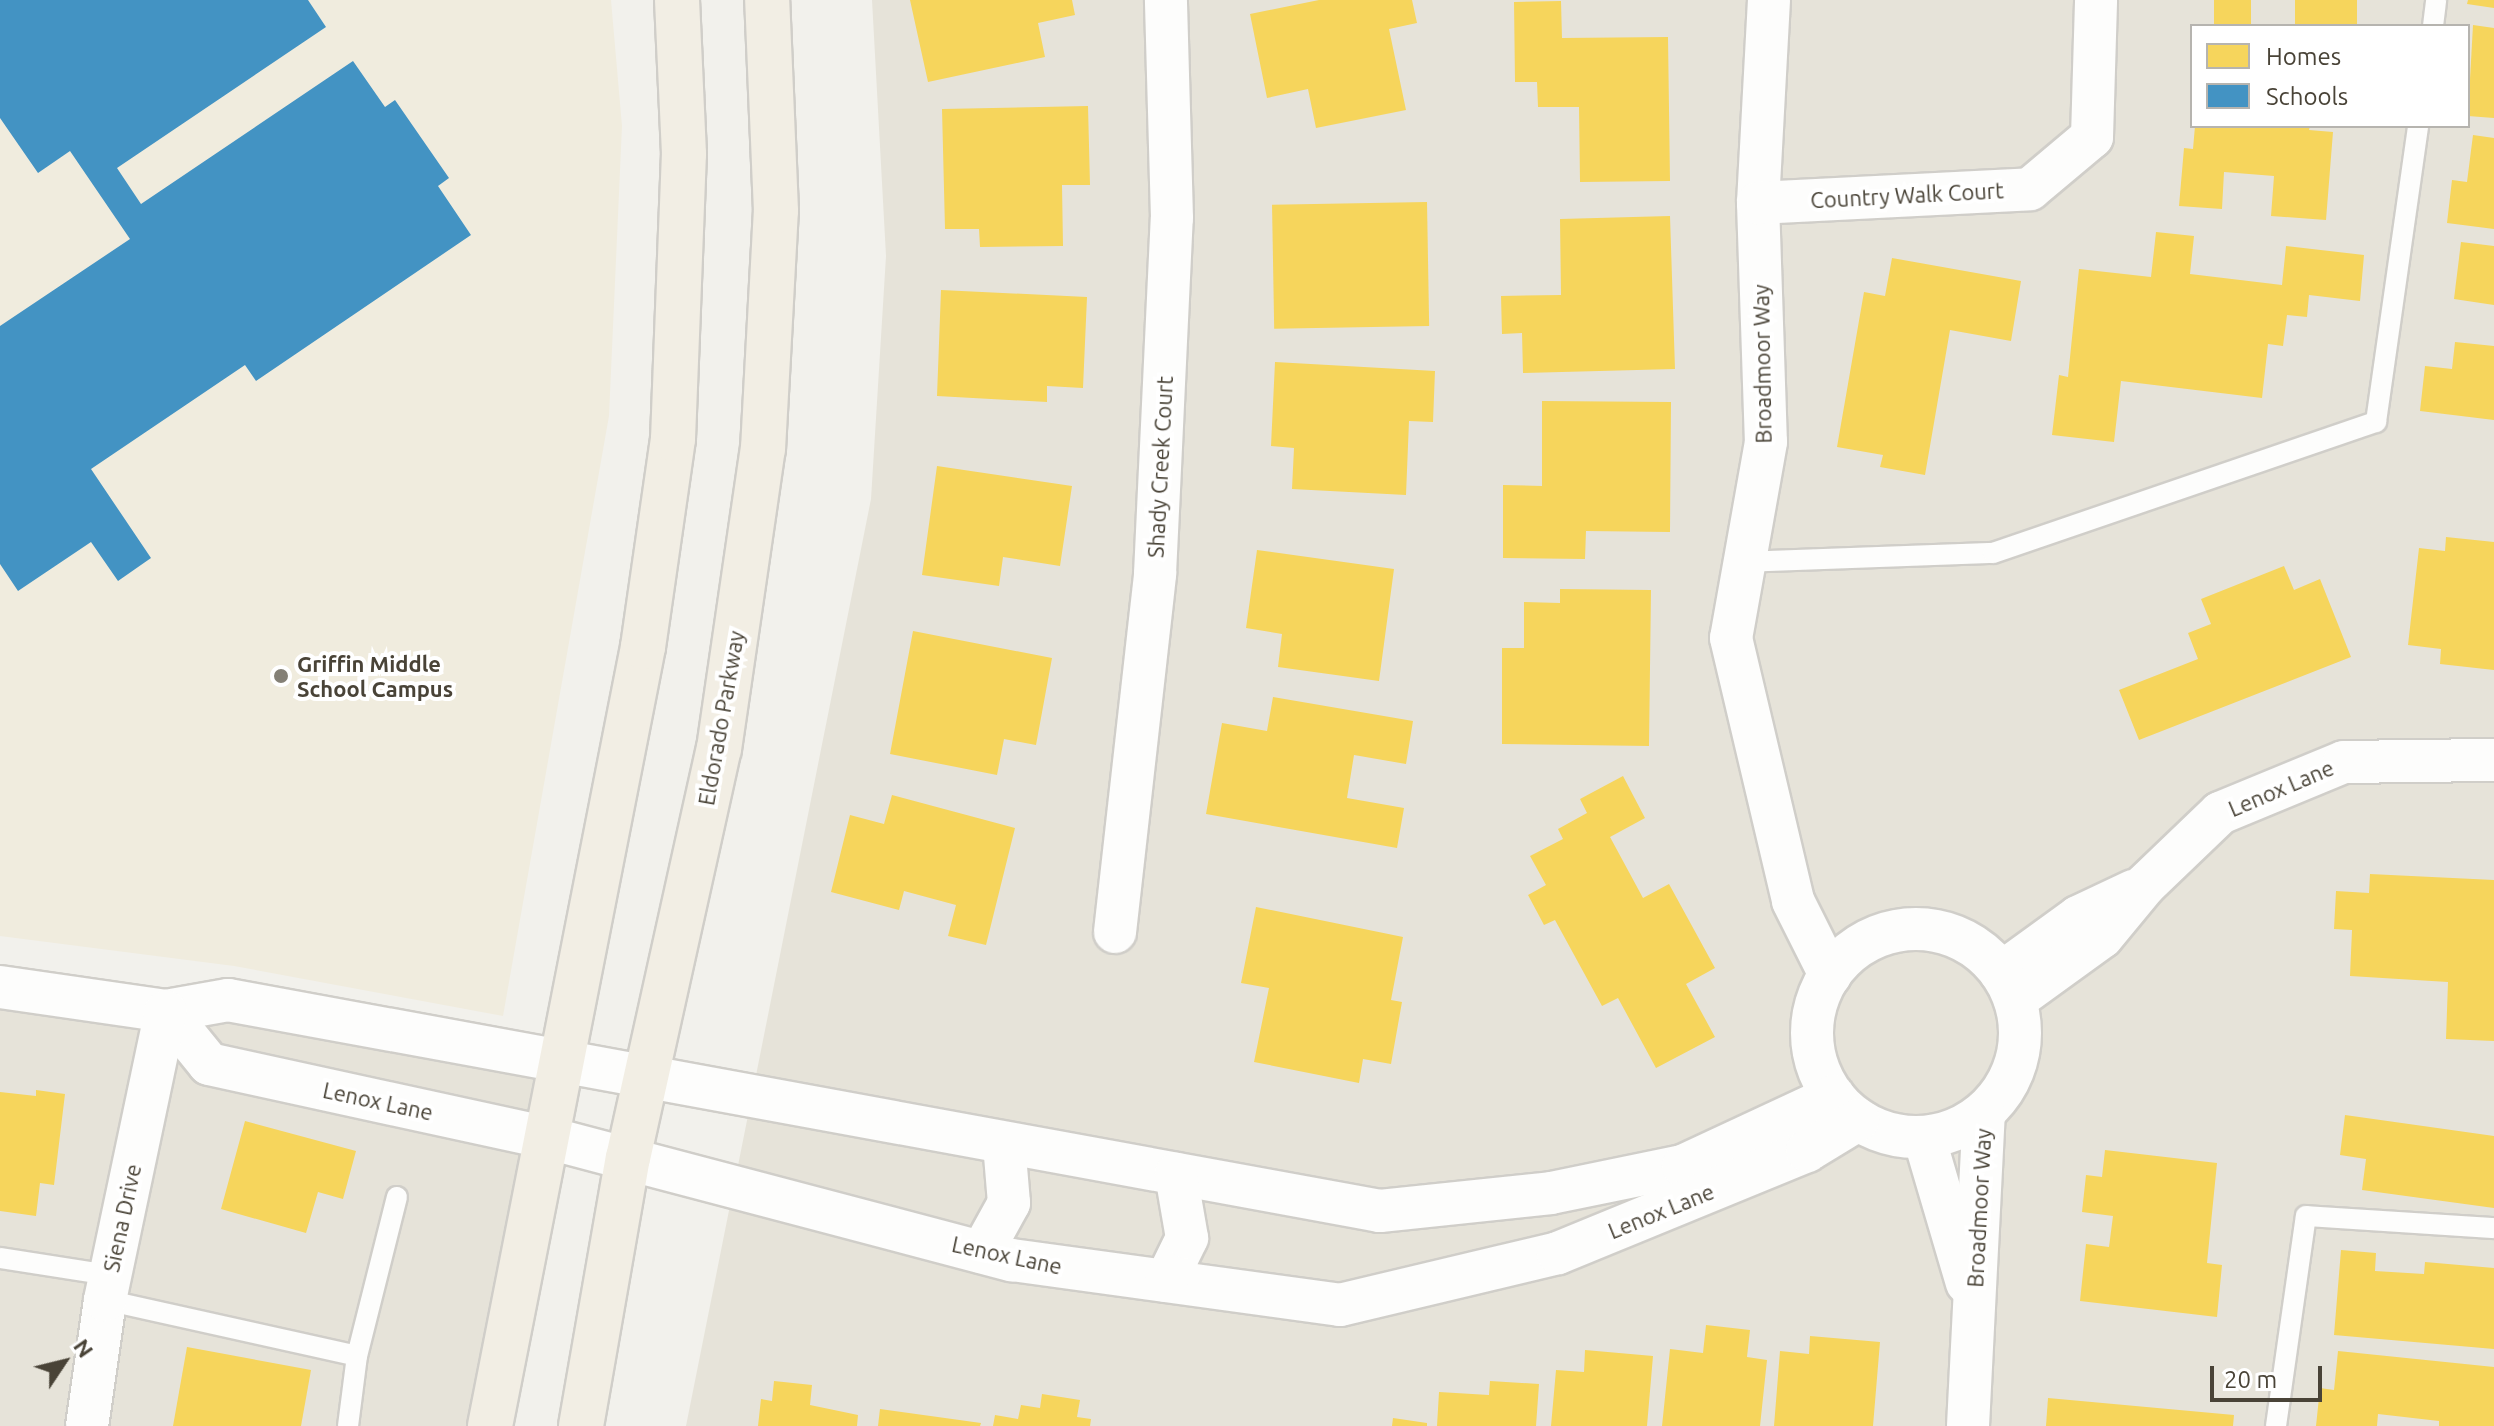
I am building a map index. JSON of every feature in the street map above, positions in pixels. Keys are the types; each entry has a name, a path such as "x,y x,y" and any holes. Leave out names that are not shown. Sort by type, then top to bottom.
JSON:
{"main road":[{"path":"490,1426 559,1062 643,647 673,439 684,154 677,0"},
{"name":"Eldorado Parkway","path":"581,1426 628,1158 719,749 763,449 776,211 767,0"}],"street":[{"name":"Shady Creek Court","path":"1115,932 1155,574 1172,218 1166,0"},
{"name":"Broadmoor Way","path":"1769,0 1758,203 1766,442 1731,638 1773,817 1840,963"},
{"name":"Country Walk Court","path":"1758,203 2030,189 2092,137 2096,0"},
{"name":"Lenox Lane","path":"2008,986 2078,917 2145,885 2220,813 2344,762 2494,760"},
{"path":"1913,928 1957,938 1978,949 2008,986 2021,1031 2017,1061 2004,1090 1984,1113 1958,1129 1924,1137 1890,1134 1846,1108 1818,1067 1812,1036 1816,1004 1840,963 1881,935 1913,928"},
{"name":"Lenox Lane","path":"0,987 166,1011 228,1000 1380,1211 1551,1193 1683,1166 1846,1108"},
{"name":"Lenox Lane","path":"166,1011 209,1064 545,1137 982,1252 1340,1305 1558,1253 1807,1151 1846,1108"},
{"name":"Siena Drive","path":"87,1426 107,1288 166,1011"},
{"name":"Broadmoor Way","path":"1968,1426 1984,1113"},
{"name":"Broadmoor Way","path":"1924,1137 1974,1303"},
{"path":"982,1252 1009,1203 1004,1143"},
{"path":"1166,1281 1187,1238 1176,1174"}],"lane":[{"path":"2433,24 2436,0"},
{"path":"1744,562 1993,553 2376,422 2418,128"},
{"path":"348,1426 357,1356 397,1197"},
{"path":"2276,1426 2306,1216 2494,1228"},
{"path":"0,1258 357,1356"}],"shaded area":[{"name":"Griffin Middle School Campus","path":"0,0 611,0 622,126 609,416 503,1016 234,966 0,936"},
{"path":"872,0 2494,0 2494,1426 686,1426 871,499 886,256"},
{"path":"0,987 559,1062 489,1426 0,1426"}],"building: Homes":[{"path":"910,0 1072,0 1075,15 1038,23 1045,57 928,82"},
{"path":"1319,0 1412,0 1417,23 1389,29 1406,110 1316,128 1308,89 1267,98 1250,14"},
{"path":"2214,0 2251,0 2251,24 2214,24"},
{"path":"2295,0 2357,0 2357,24 2295,24"},
{"path":"2468,0 2494,0 2494,8 2467,4"},
{"path":"1561,1 1562,38 1668,37 1670,181 1580,182 1579,107 1538,107 1537,82 1515,82 1514,2"},
{"path":"2473,25 2494,28 2494,118 2470,116"},
{"path":"1088,106 1090,185 1062,185 1063,246 980,247 979,229 945,229 942,109"},
{"path":"2195,128 2310,128 2333,132 2326,220 2271,216 2274,176 2224,172 2222,209 2179,206 2184,148 2193,149"},
{"path":"2473,135 2494,138 2494,229 2447,223 2452,180 2467,182"},
{"path":"1427,202 1429,326 1274,329 1272,205"},
{"path":"1670,216 1675,369 1523,373 1522,333 1502,334 1501,296 1561,295 1560,219"},
{"path":"2156,232 2194,236 2190,274 2282,285 2286,246 2364,255 2360,301 2309,295 2307,317 2287,315 2283,346 2268,344 2262,398 2121,381 2114,442 2052,435 2059,375 2068,377 2079,269 2151,277"},
{"path":"2461,242 2494,246 2494,305 2454,299"},
{"path":"1892,258 2021,281 2011,341 1950,330 1925,475 1880,467 1883,455 1837,447 1864,292 1885,296"},
{"path":"941,290 1087,297 1083,388 1047,386 1047,402 937,396"},
{"path":"2455,342 2494,346 2494,420 2420,411 2425,366 2452,369"},
{"path":"1275,362 1435,371 1433,422 1409,421 1406,495 1292,489 1294,448 1271,446"},
{"path":"1542,401 1671,402 1670,532 1586,531 1585,559 1503,558 1503,485 1542,486"},
{"path":"937,466 1072,486 1060,566 1003,557 999,586 922,575"},
{"path":"2446,537 2494,542 2494,670 2440,664 2441,649 2408,645 2419,548 2445,551"},
{"path":"1257,550 1394,569 1379,681 1278,667 1282,634 1246,628"},
{"path":"2284,566 2294,590 2320,579 2351,657 2139,740 2119,690 2198,659 2188,633 2211,624 2201,599"},
{"path":"1560,589 1651,590 1649,746 1502,744 1502,648 1524,648 1524,602 1560,603"},
{"path":"913,631 1052,658 1036,745 1004,739 997,775 890,754"},
{"path":"1273,697 1413,721 1406,764 1354,755 1347,798 1404,808 1397,848 1206,814 1222,723 1267,731"},
{"path":"1623,776 1645,818 1610,837 1643,898 1669,884 1715,968 1686,984 1715,1037 1656,1068 1618,998 1602,1006 1555,920 1544,925 1528,895 1546,885 1530,856 1563,839 1558,829 1587,813 1580,799"},
{"path":"892,795 1015,828 986,945 948,936 956,905 904,891 899,910 831,892 850,815 884,824"},
{"path":"2370,874 2494,880 2494,1041 2446,1039 2448,982 2350,976 2352,930 2334,929 2336,891 2369,893"},
{"path":"1256,907 1403,937 1391,1000 1402,1002 1391,1064 1363,1059 1359,1083 1254,1062 1269,988 1241,983"},
{"path":"36,1090 65,1094 54,1185 40,1183 36,1216 0,1211 0,1092 36,1096"},
{"path":"2345,1115 2494,1136 2494,1208 2362,1190 2366,1159 2340,1155"},
{"path":"245,1121 356,1151 343,1199 318,1192 306,1233 221,1209"},
{"path":"2105,1150 2217,1163 2207,1263 2222,1265 2217,1317 2080,1301 2086,1244 2109,1247 2113,1216 2082,1212 2086,1175 2102,1177"},
{"path":"2341,1250 2376,1253 2375,1271 2424,1274 2425,1262 2494,1268 2494,1349 2334,1335"},
{"path":"1706,1325 1750,1330 1747,1357 1767,1360 1760,1426 1662,1426 1670,1349 1703,1353"},
{"path":"1810,1336 1880,1342 1873,1426 1774,1426 1780,1351 1809,1354"},
{"path":"187,1347 311,1370 301,1426 173,1426"},
{"path":"1585,1350 1653,1356 1647,1426 1551,1426 1556,1370 1584,1372"},
{"path":"2338,1351 2494,1367 2494,1426 2439,1426 2439,1421 2378,1414 2377,1426 2316,1426 2320,1388 2334,1390"},
{"path":"774,1381 812,1385 810,1405 858,1415 857,1426 758,1426 761,1399 772,1401"},
{"path":"1490,1381 1539,1384 1536,1426 1437,1426 1439,1392 1489,1395"},
{"path":"1042,1394 1080,1400 1077,1417 1091,1419 1090,1426 993,1426 995,1415 1018,1419 1021,1405 1040,1408"},
{"path":"2048,1398 2234,1415 2233,1426 2046,1426"},
{"path":"880,1409 981,1423 980,1426 878,1426"},
{"path":"1393,1418 1427,1423 1427,1426 1392,1426"}],"building: Schools":[{"path":"0,0 308,0 326,27 117,168 141,204 353,61 385,107 395,100 449,178 438,186 471,235 256,381 245,365 91,469 151,558 118,581 91,542 18,591 0,564 0,326 130,239 70,151 38,173 0,118"}],"place":[{"name":"Griffin Middle School Campus","path":"281,676"}]}
